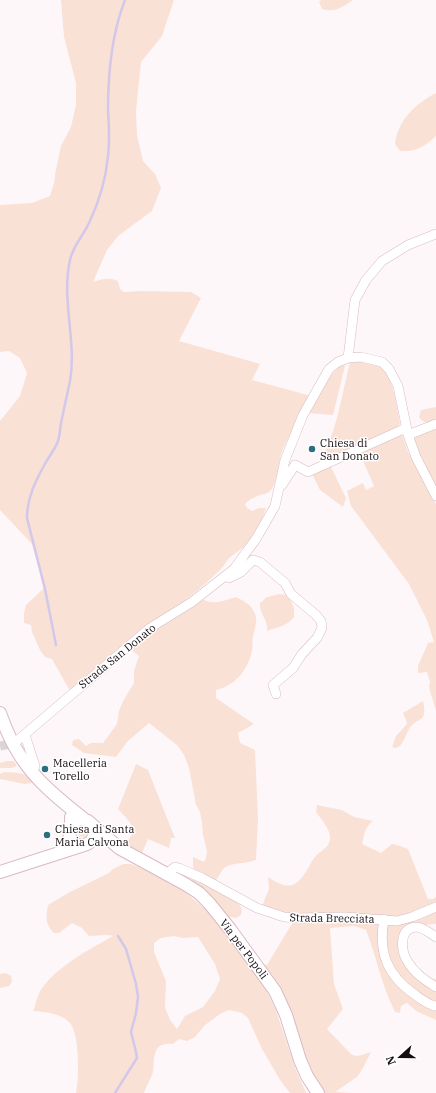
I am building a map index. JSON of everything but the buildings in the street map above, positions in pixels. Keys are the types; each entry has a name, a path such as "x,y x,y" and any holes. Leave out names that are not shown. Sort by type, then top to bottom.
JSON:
{"main road":[{"path":"0,714 15,748 32,772 60,799 69,813 72,820 70,829 74,842 87,844"},
{"name":"Via per Popoli","path":"60,799 119,848"},
{"path":"0,872 87,844 95,835 89,823 77,820 62,843 47,856"},
{"name":"Via per Popoli","path":"87,844 101,843 119,848 167,873 199,893 209,903 272,986 286,1015 300,1060 313,1091"}],"street":[{"path":"436,234 408,245 382,261 366,280 355,300 348,358 361,357 382,362 389,369 398,386 407,431 416,457 436,496"},
{"name":"Strada San Donato","path":"32,772 35,766 22,738 33,726 150,628 192,602 234,569 252,545 274,506 285,460 303,415 330,369 338,362 348,358"},
{"name":"Strada San Donato","path":"278,490 295,465 308,472 407,431 436,424"},
{"name":"Strada San Donato","path":"214,585 241,572 253,560 260,562 285,583 291,594 321,621 322,628 317,638 302,654 293,668 273,685 276,694"},
{"name":"Strada Brecciata","path":"167,873 175,868 179,868 202,878 257,908 284,917 345,917 397,921 404,920 436,907"},
{"path":"384,919 382,945 392,974 412,993 436,1006"},
{"path":"436,937 417,927 407,931 402,946 404,956 412,968 420,977 436,987"}],"shaded area":[{"path":"61,0 174,0 162,36 141,62 136,111 137,135 143,161 155,174 161,188 152,211 118,236 107,250 93,282 112,279 118,281 120,289 124,292 191,292 201,298 179,341 260,364 252,380 311,396 291,432 281,454 273,487 269,492 252,498 245,504 247,508 252,511 259,508 266,508 263,517 248,544 229,558 222,568 174,610 138,632 70,691 52,659 45,657 40,650 32,632 31,625 24,623 26,605 44,588 32,544 0,510 0,421 20,396 27,373 20,358 9,351 0,352 0,205 32,203 50,196 61,146 71,127 76,105 76,83 64,37"},
{"path":"321,0 353,0 334,10 326,10 322,9 319,2"},
{"path":"436,93 436,136 420,148 410,151 400,151 395,144 400,127 404,120 421,102"},
{"path":"357,361 376,364 387,374 393,390 400,423 398,427 323,461 321,459 327,448 335,425 350,362"},
{"path":"344,363 345,366 333,415 308,413 328,380"},
{"path":"436,407 436,422 426,422 419,417 421,410"},
{"path":"436,425 436,489 424,468 413,440 420,433"},
{"path":"400,433 408,452 436,504 436,711 430,691 430,682 427,672 418,673 418,666 428,643 434,642 427,620 409,584 351,506 347,491 363,483 366,490 374,486 359,452"},
{"path":"330,465 346,498 343,507 320,490 312,474"},
{"path":"280,594 288,595 294,608 294,617 285,624 267,631 267,624 261,611 260,603 267,597"},
{"path":"236,597 246,602 255,613 256,623 253,636 252,653 246,667 234,682 216,690 216,698 254,724 238,733 240,743 255,750 258,819 256,860 231,865 224,868 215,882 195,872 193,866 193,857 204,862 207,851 200,812 196,805 189,768 184,755 178,746 149,723 128,741 116,757 84,753 72,745 73,740 79,739 86,746 91,743 103,743 117,724 119,711 123,701 134,683 134,671 139,656 131,650 151,631 200,598 214,602"},
{"path":"423,701 423,717 412,725 400,746 396,748 392,747 396,736 407,724 403,713"},
{"path":"14,761 17,766 12,768 0,768 0,763"},
{"path":"136,764 148,770 175,838 171,838 169,848 148,839 141,856 124,847 132,835 133,830 130,823 118,809"},
{"path":"4,772 28,776 32,783 25,784 0,779 0,774"},
{"path":"317,805 342,810 354,817 373,821 370,823 364,834 362,844 381,853 392,844 408,849 428,899 433,899 436,897 436,924 414,926 400,952 426,977 436,980 436,1020 416,1011 407,1003 401,1006 400,1013 395,1012 386,991 366,930 354,926 330,928 334,984 343,1009 327,1029 352,1055 358,1056 371,1052 357,1077 335,1092 354,1093 322,1093 318,1088 260,963 267,965 293,922 278,912 262,906 269,889 268,877 280,884 290,886 294,884 303,877 317,855 327,847 330,842 329,832 316,812"},
{"path":"82,827 87,832 82,837 77,832"},
{"path":"123,864 131,864 168,879 205,909 265,987 276,1011 296,1070 306,1093 290,1093 280,1080 262,1049 248,1018 242,1013 229,1010 220,1014 205,1025 195,1037 187,1041 179,1039 173,1044 166,1044 158,1048 154,1056 153,1072 144,1093 76,1093 78,1056 73,1027 69,1022 61,1017 33,1011 43,987 60,969 93,947 113,936 89,936 82,928 72,923 59,933 54,933 49,927 47,920 48,905 68,893 109,873 113,869","holes":["174,936 183,938 198,937 215,964 220,979 215,991 203,1007 185,1016 177,1029 170,1020 165,1007 166,981 154,952 154,943 161,938"]},
{"path":"193,879 238,903 242,909 241,915 236,918 229,917 190,880"},
{"path":"6,973 11,976 12,982 9,986 0,988 0,974"}],"waterway":[{"path":"56,645 45,589 27,518 27,510 30,496 36,482 54,449 60,434 72,366 67,290 70,260 71,255 93,215 102,190 106,173 109,144 108,110 110,69 117,26 125,0"},
{"path":"115,1093 137,1058 131,1032 138,997 136,984 126,949 118,936"}],"tunnel":[{"path":"0,746 18,741"}],"place":[{"name":"Chiesa di San Donato","path":"312,449"},
{"name":"Macelleria Torello","path":"45,769"},
{"name":"Chiesa di Santa Maria Calvona","path":"47,835"}]}
